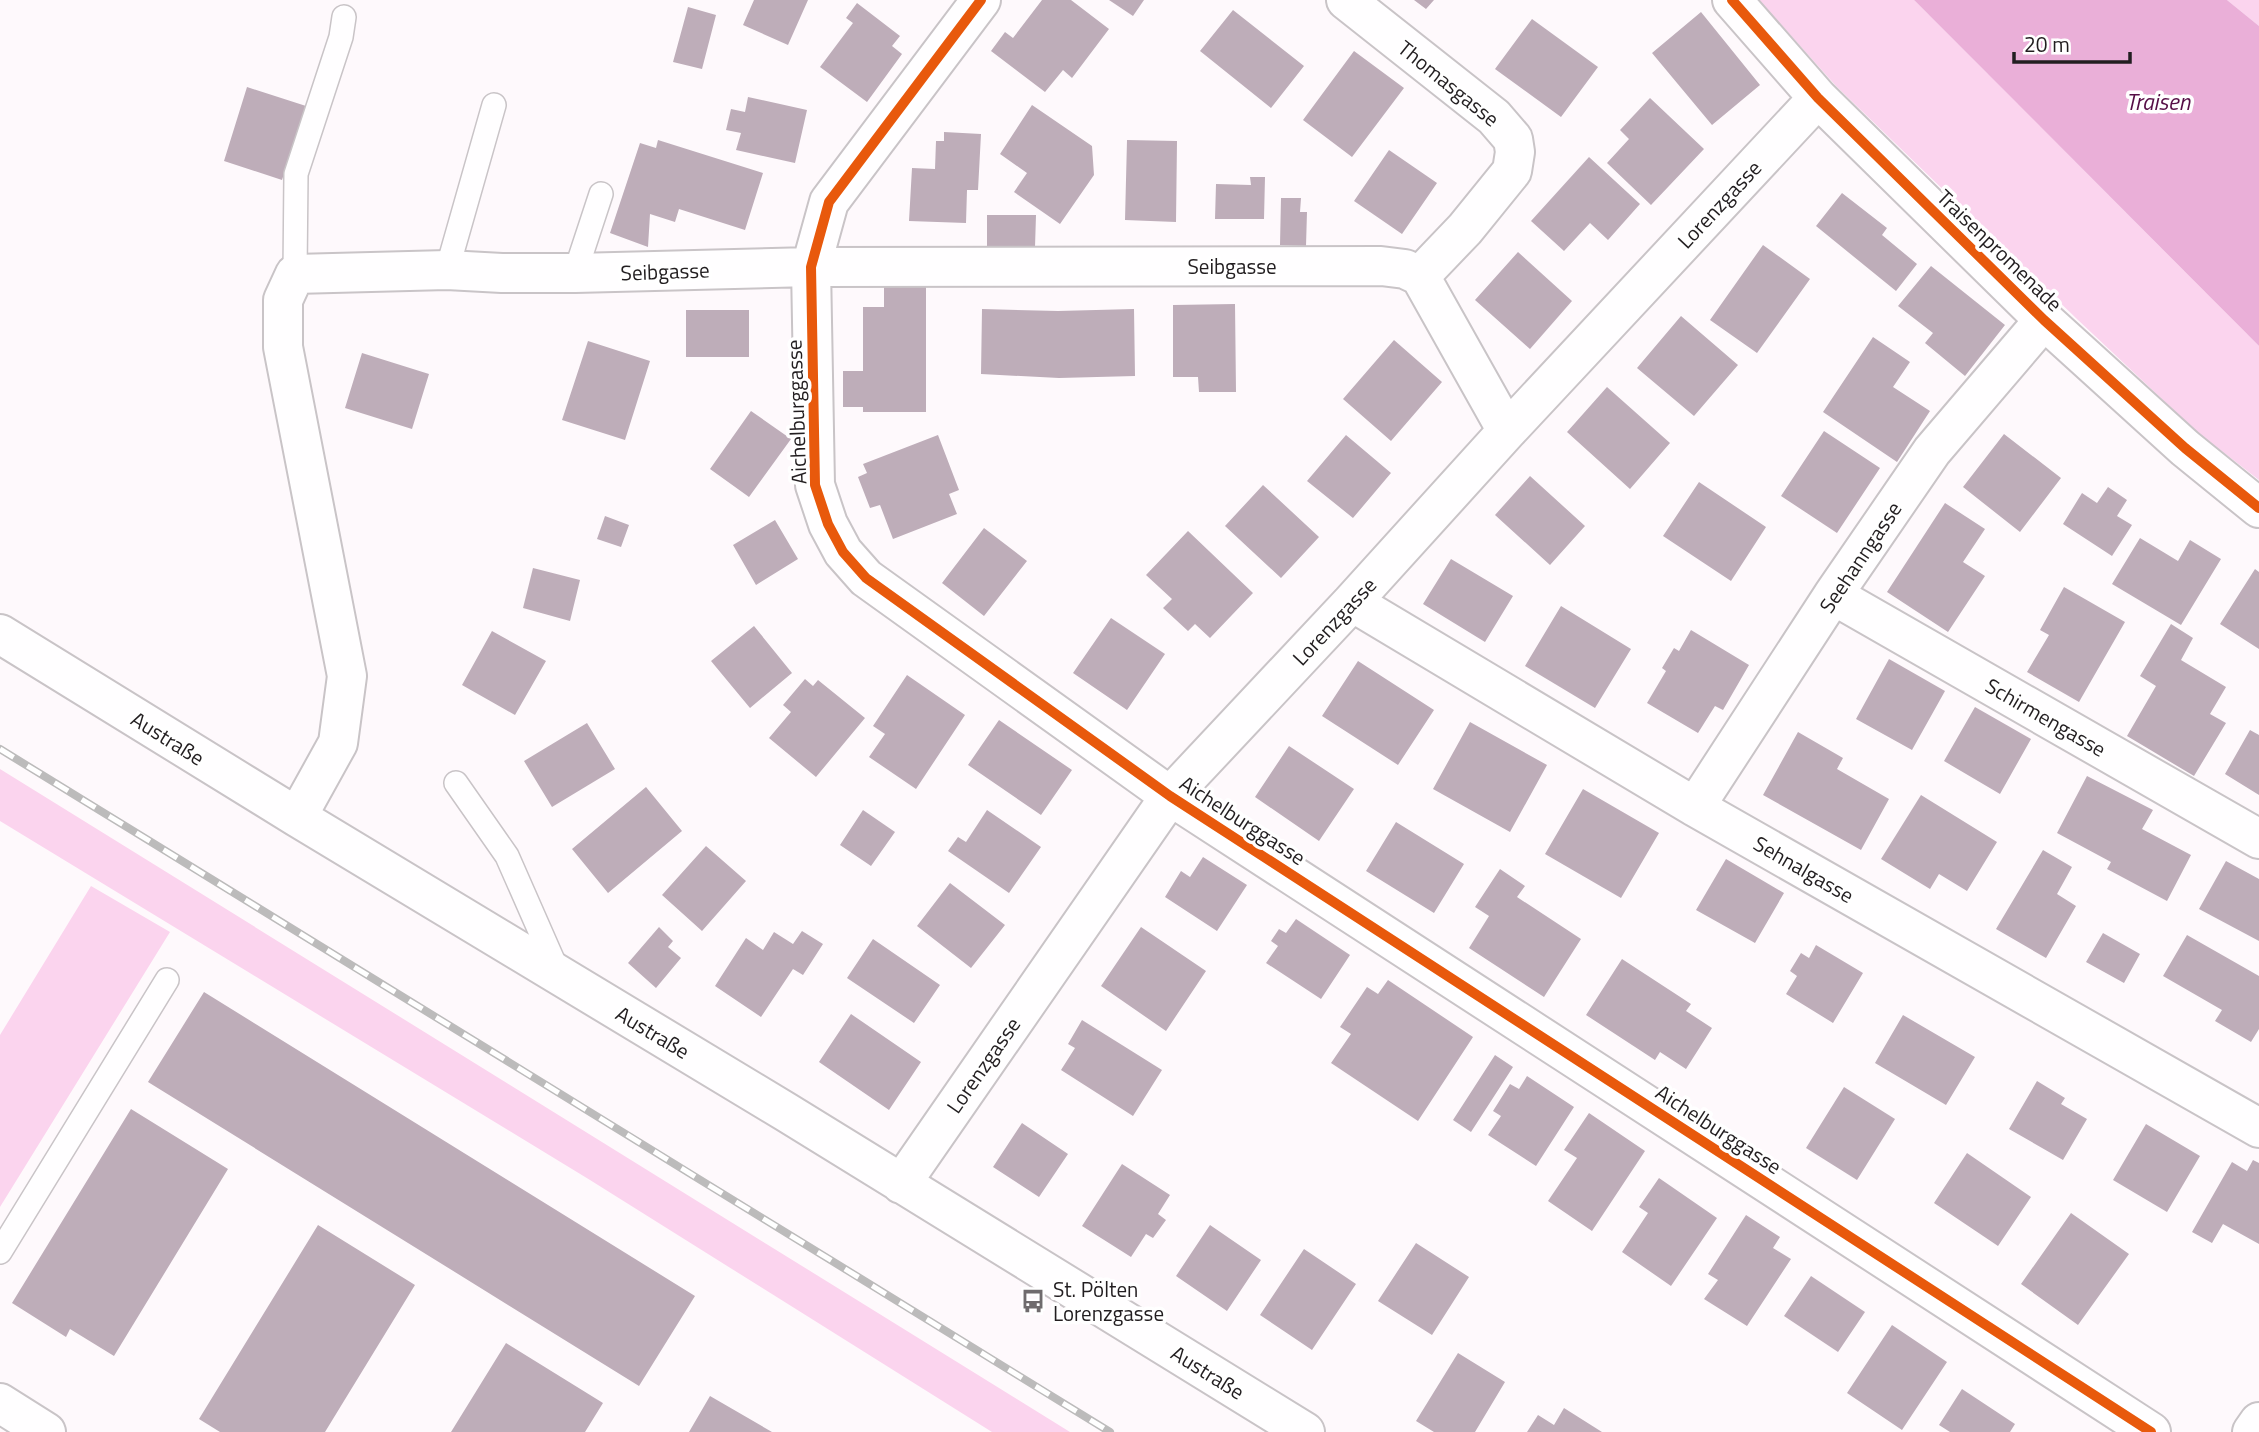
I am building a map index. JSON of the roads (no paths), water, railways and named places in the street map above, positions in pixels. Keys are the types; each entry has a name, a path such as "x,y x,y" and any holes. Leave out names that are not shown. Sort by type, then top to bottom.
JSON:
{"street":[{"name":"Aichelburggasse","path":"981,0 829,202 811,267 815,485 828,524 843,552 866,578 1170,796 2151,1432"},
{"name":"Thomasgasse","path":"1346,0 1494,117 1513,139 1515,152 1512,171 1465,229 1420,276"},
{"name":"Traisenpromenade","path":"1732,0 1818,98 2043,320 2185,448 2259,508"},
{"name":"Lorenzgasse","path":"901,1184 1170,796 1818,98"},
{"name":"Seibgasse","path":"295,274 447,270 575,274 811,267 1381,266 1405,269 1420,276"},
{"path":"295,274 283,300 283,347 347,676 338,743 297,817"},
{"path":"1420,276 1507,431"},
{"name":"Seehanngasse","path":"1695,807 1833,595 1932,451 2043,320"},
{"name":"Schirmengasse","path":"1833,595 2259,839"},
{"name":"Sehnalgasse","path":"1352,602 1695,807 2254,1114"},
{"name":"Austraße","path":"0,634 1305,1432"},
{"path":"0,1403 46,1432"},
{"path":"2252,1432 2259,1422"}],"lane":[{"path":"295,274 296,174 341,37 344,17"},
{"path":"447,270 494,105"},
{"path":"575,274 601,194"},
{"path":"456,783 508,856 559,975"},
{"path":"0,1252 167,980"}],"water":[{"name":"Traisen","path":"1914,0 2227,0 2259,26 2259,346"}],"railway":[{"path":"0,749 1110,1432"}],"place":[{"name":"St. Pölten Lorenzgasse","path":"1033,1301"}]}
